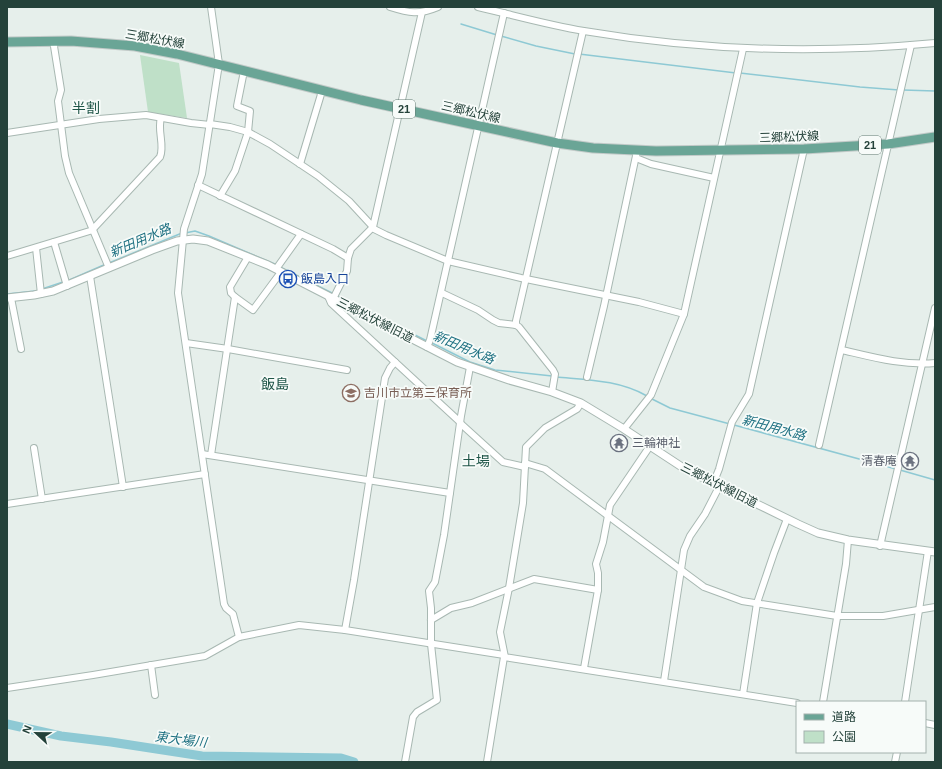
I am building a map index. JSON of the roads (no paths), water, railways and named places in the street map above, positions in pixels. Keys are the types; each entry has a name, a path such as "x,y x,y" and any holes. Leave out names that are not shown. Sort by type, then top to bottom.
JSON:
{"main road":[{"name":"三郷松伏線","path":"7,42 53,40 135,46 219,64 322,91 557,143 599,148 637,155 721,150 804,149 888,144 935,137"}],"street":[{"path":"211,7 219,64 202,174 184,229 178,293 224,604 233,614 239,636"},
{"path":"390,7 406,12 422,12 438,7"},
{"path":"478,7 583,31 661,42 743,49 827,50 935,43"},
{"path":"422,12 373,227 354,246 348,258 346,271 331,303 503,462 545,469 704,587 742,601 837,616 883,616 935,607"},
{"path":"429,344 442,293 504,13"},
{"path":"516,325 583,31"},
{"path":"53,40 61,90 58,101 69,173 108,264"},
{"path":"819,445 911,45"},
{"path":"624,429 649,397 684,314 743,49"},
{"path":"220,196 235,172 248,132 250,111 237,106 244,71"},
{"path":"300,164 322,91"},
{"path":"7,133 100,119 146,115 191,124 210,124 230,127 248,132 270,144 318,176 349,201 374,229 448,261 639,302 684,314"},
{"path":"7,256 93,229 160,157 162,152 158,125 161,118"},
{"path":"664,682 684,550 690,536 705,514 716,485 731,424 749,394 804,149"},
{"path":"587,377 637,155 650,164 714,178"},
{"path":"198,185 348,258"},
{"path":"248,257 230,287 231,293 235,297 253,310 278,268 301,234"},
{"name":"三郷松伏線旧道","path":"9,298 41,290 87,275 108,264 183,238 208,241 278,268 429,344 470,367 552,392 581,404 624,429 685,469 787,519 818,532 848,540 880,546 932,551"},
{"path":"54,242 66,282"},
{"path":"36,248 41,290"},
{"path":"87,275 123,487"},
{"path":"442,293 478,310 499,323 516,325 553,370 554,376 552,392"},
{"path":"211,455 235,297"},
{"path":"9,298 21,348"},
{"path":"880,546 935,308"},
{"path":"186,343 347,370"},
{"path":"842,350 877,359 922,364 935,363"},
{"path":"345,630 385,378 395,362"},
{"path":"405,762 413,717 417,712 437,700 429,591 435,582 470,367"},
{"path":"487,762 505,656 500,632 523,503 526,447 545,428 577,409 581,404"},
{"path":"584,668 598,590 598,573 596,564 603,542 610,505 650,446"},
{"path":"34,448 42,499"},
{"path":"202,454 450,493"},
{"path":"7,504 205,474"},
{"path":"743,694 757,603 787,519"},
{"path":"822,701 846,564 848,540"},
{"path":"905,701 920,610 932,551"},
{"path":"431,620 451,608 472,603 534,579 598,590"},
{"path":"7,688 93,676 205,656 239,636 299,626 345,630 796,702"},
{"path":"151,665 154,695"}],"waterway":[{"path":"461,24 497,35"},
{"path":"501,36 536,46 575,54"},
{"path":"579,54 736,73"},
{"path":"740,73 899,90"},
{"path":"903,90 935,91"},
{"name":"新田用水路","path":"185,233 195,231 277,265"},
{"name":"新田用水路","path":"109,263 182,233"},
{"name":"新田用水路","path":"67,281 106,264"},
{"name":"新田用水路","path":"280,267 334,294"},
{"name":"新田用水路","path":"42,289 63,282"},
{"name":"新田用水路","path":"7,294 35,291"},
{"name":"新田用水路","path":"337,296 427,341"},
{"name":"新田用水路","path":"430,342 470,362 495,370 552,376"},
{"name":"新田用水路","path":"556,377 591,380 614,384 647,396"},
{"name":"新田用水路","path":"650,398 670,408 730,424"},
{"name":"新田用水路","path":"734,425 896,469"},
{"name":"新田用水路","path":"900,470 935,480"},
{"name":"東大場川","path":"7,724 61,736 202,756 341,758 354,762"}],"place":[{"name":"飯島入口","path":"288,279"},
{"name":"吉川市立第三保育所","path":"351,393"},
{"name":"三輪神社","path":"619,443"},
{"name":"清春庵","path":"910,461"}],"district":[{"name":"半割","path":"86,108"},
{"name":"飯島","path":"275,384"},
{"name":"土場","path":"476,461"}]}
